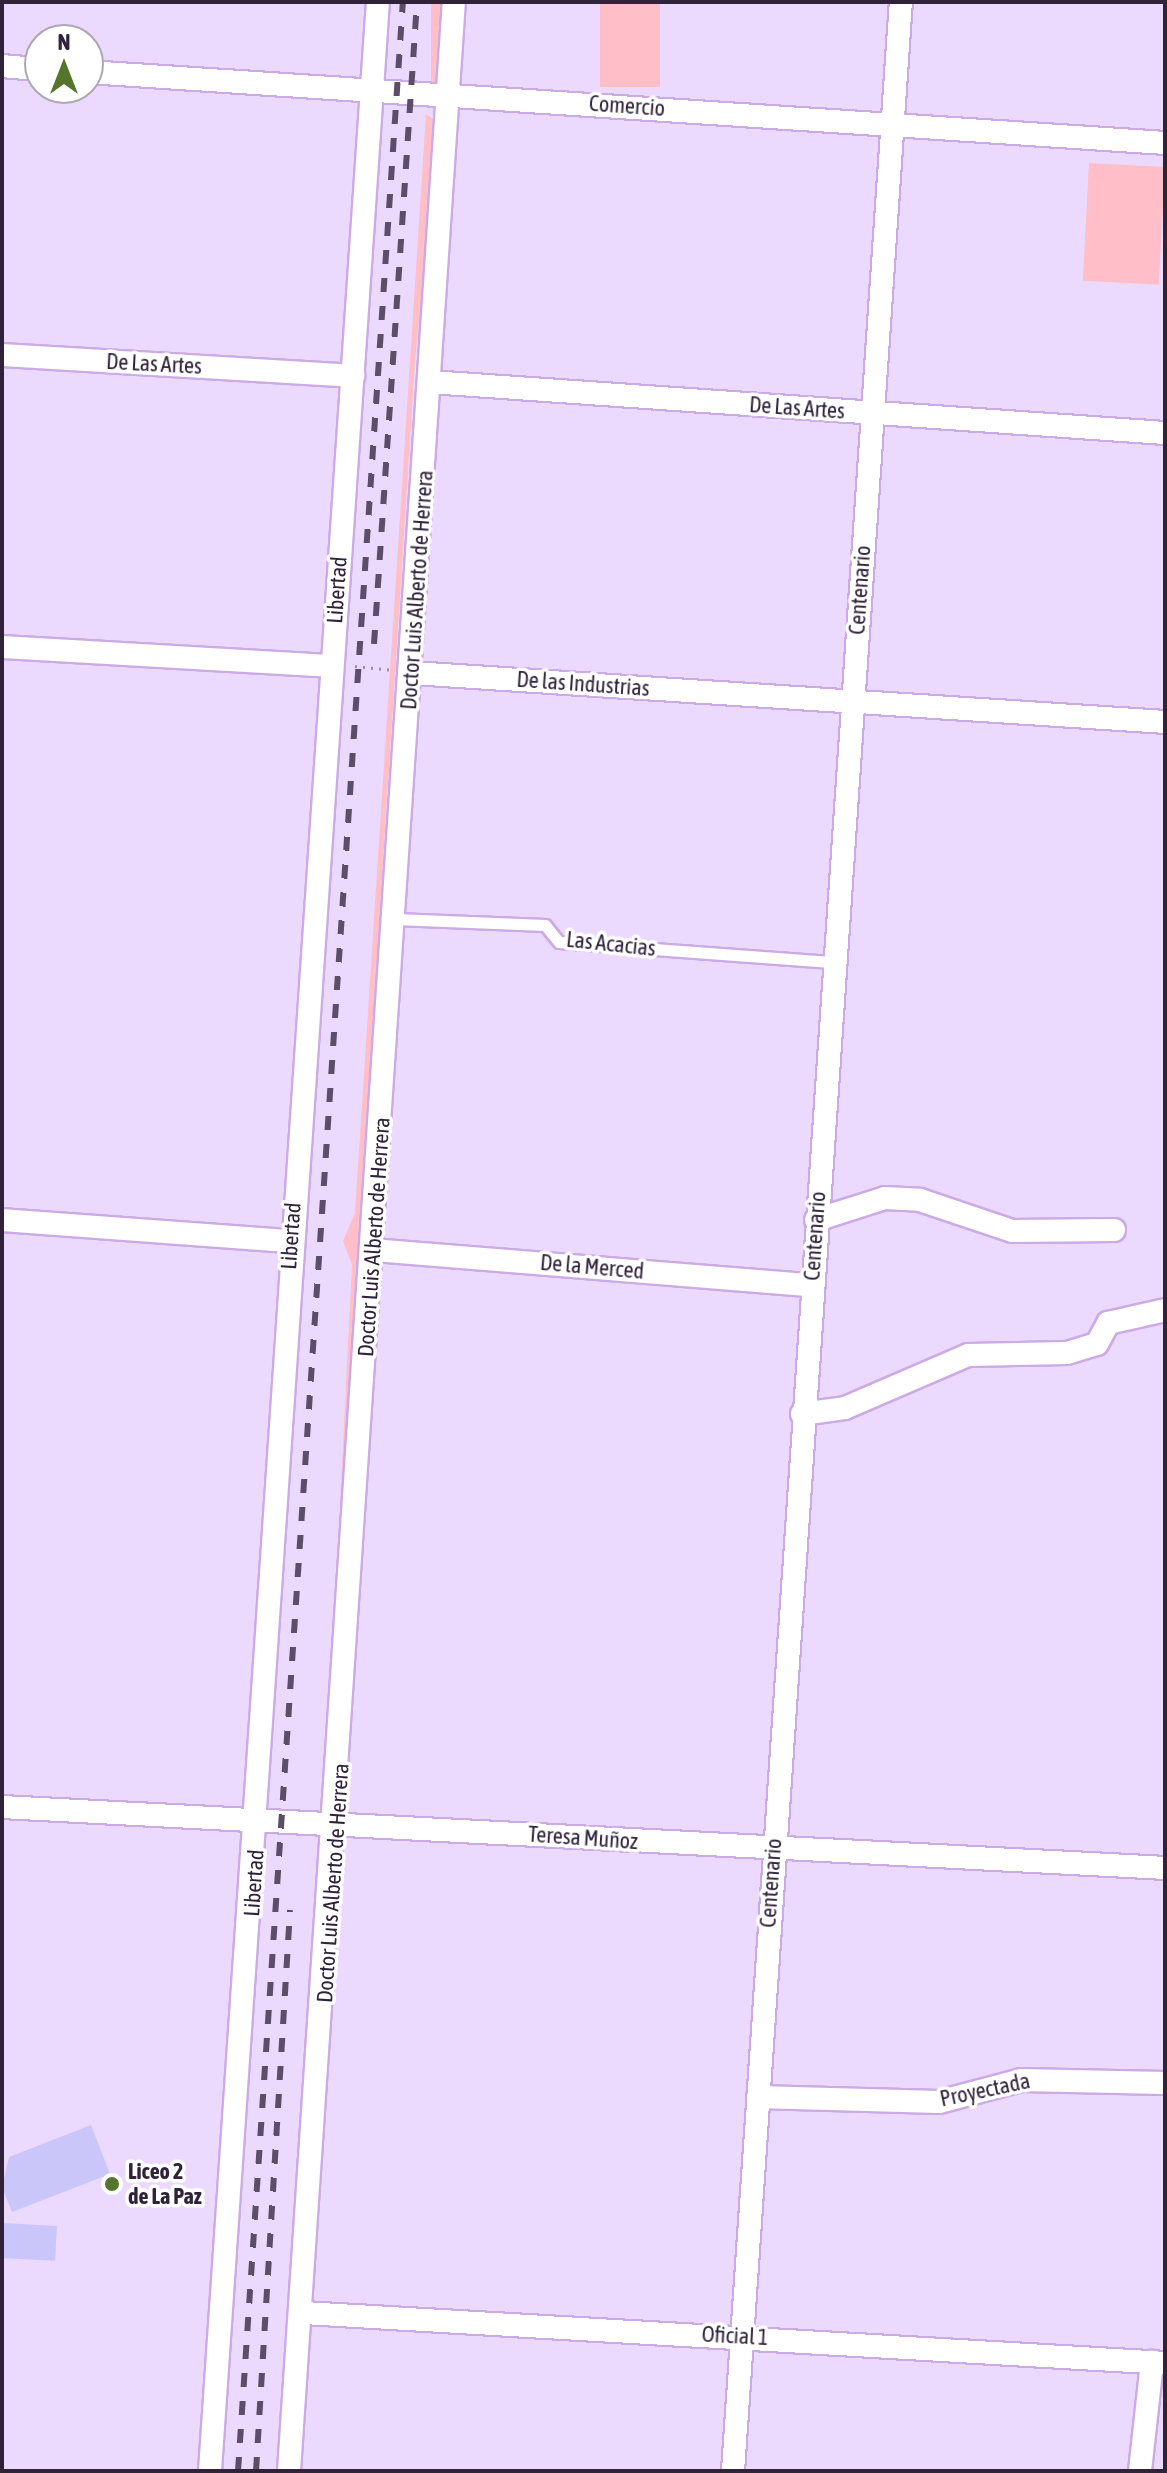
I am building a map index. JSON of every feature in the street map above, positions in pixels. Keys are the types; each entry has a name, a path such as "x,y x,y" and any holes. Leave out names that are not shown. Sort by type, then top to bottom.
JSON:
{"street":[{"name":"Libertad","path":"210,2471 258,1819 290,1241 378,2"},
{"name":"Doctor Luis Alberto de Herrera","path":"289,2471 304,2313 338,1823 430,382 445,92 454,2"},
{"name":"Centenario","path":"733,2471 802,1414 901,2"},
{"path":"2,66 24,68"},
{"name":"Comercio","path":"104,73 445,92 892,127 1165,143"},
{"name":"De Las Artes","path":"2,355 353,376"},
{"name":"De Las Artes","path":"430,382 1165,433"},
{"path":"2,647 331,666"},
{"name":"De las Industrias","path":"412,673 1165,722"},
{"path":"816,1220 885,1198 920,1200 1012,1231 1114,1230"},
{"path":"2,1220 290,1241"},
{"name":"De la Merced","path":"373,1250 812,1285"},
{"path":"802,1414 845,1408 968,1355 1067,1353 1097,1344 1108,1323 1165,1310"},
{"name":"Teresa Muñoz","path":"2,1807 338,1823 773,1850 1165,1868"},
{"name":"Proyectada","path":"758,2097 939,2102 1021,2080 1165,2083"},
{"name":"Oficial 1","path":"304,2313 1159,2362"},
{"path":"1140,2471 1159,2362"}],"lane":[{"name":"Las Acacias","path":"395,919 545,925 559,942 834,962"}],"path":[{"path":"331,666 412,673"}],"shaded area":[{"path":"431,2 445,2 445,88 431,88"},
{"path":"600,2 660,2 660,87 600,87"},
{"path":"426,114 439,123 415,361 381,894 336,1766 327,1768 352,1265 343,1241 355,1213"},
{"path":"1089,163 1165,167 1159,285 1083,281"}],"building":[{"path":"91,2125 110,2174 12,2212 2,2187 9,2157"},
{"path":"2,2223 57,2226 55,2261 2,2258"}],"railway":[{"path":"238,2471 403,2"},
{"path":"374,644 417,2"},
{"path":"256,2471 290,1910"}],"place":[{"name":"Liceo 2 de La Paz","path":"112,2184"}]}
